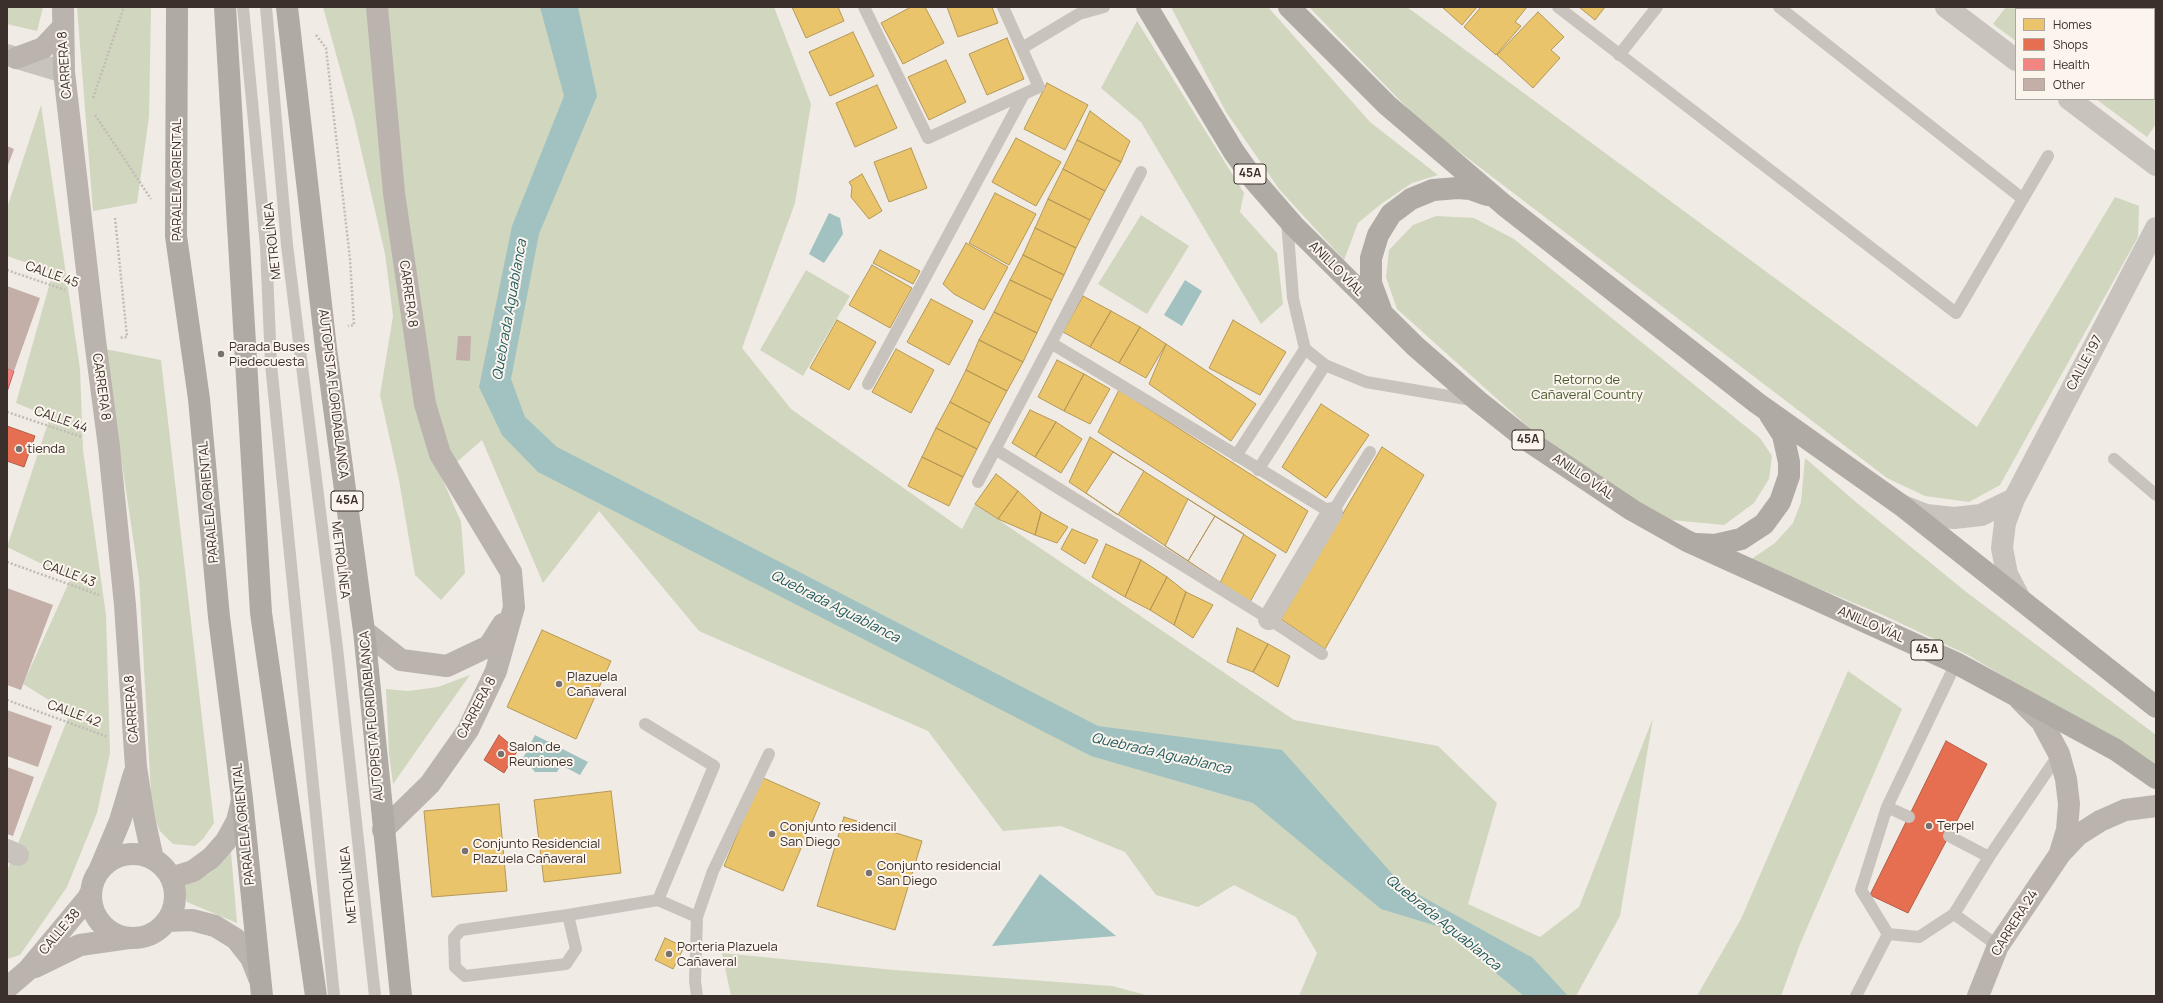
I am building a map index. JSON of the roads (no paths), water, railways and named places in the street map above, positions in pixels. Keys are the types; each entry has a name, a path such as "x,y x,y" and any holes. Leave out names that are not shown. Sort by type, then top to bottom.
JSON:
{"highway":[{"name":"PARALELA ORIENTAL","path":"177,7 176,236 199,400 219,616 242,799 261,988"},
{"path":"225,7 261,613 316,996"},
{"name":"AUTOPISTA FLORIDABLANCA","path":"287,7 326,348 364,631 401,996"},
{"name":"ANILLO VÍAL","path":"1147,7 1234,152 1254,180 1287,218 1415,346 1478,401 1528,440 1579,476 1632,510 1688,541 1956,663 2116,750 2156,778"},
{"path":"1289,7 1387,106 1504,205 1757,403 1901,505 2156,707"},
{"path":"1385,317 1376,301 1371,283 1371,258 1378,235 1384,224 1400,206 1422,194 1446,188 1458,188 1482,193 1504,205"},
{"path":"1688,541 1714,545 1741,539 1764,524 1780,502 1789,476 1787,448 1776,423 1757,403"}],"main road":[{"name":"CARRERA 8","path":"377,7 394,193 425,404 440,454 511,572 514,608 496,671 468,730 430,784 383,830"},
{"path":"11,56 43,48 62,17"},
{"name":"CARRERA 8","path":"62,17 64,72 109,447 125,605 135,757 144,818 153,859"},
{"path":"364,631 401,660 447,666 489,646 514,608"},
{"name":"CARRERA 24","path":"2017,696 2042,722 2059,754 2066,779 2069,804 2066,830 2060,854"},
{"name":"CARRERA 8","path":"94,884 120,821 135,757"},
{"path":"171,878 193,871 211,858 226,841 237,821 242,799"},
{"name":"CARRERA 24","path":"1978,996 1998,946 2060,854 2078,835 2100,820 2125,810 2156,806"},
{"path":"128,854 141,855 153,859 171,878 176,896 175,905 168,921 155,933 142,938 119,936 104,926 94,911 94,884 105,865 116,858 128,854"},
{"name":"CALLE 38","path":"7,988 28,970 88,898 94,884"},
{"path":"168,921 192,920 215,926 240,944 251,958 261,988"},
{"name":"CALLE 38","path":"28,970 80,945 129,938"}],"street":[{"path":"1946,7 2015,59"},
{"path":"11,56 64,72"},
{"path":"2070,100 2156,165"},
{"name":"CALLE 197","path":"2019,597 2007,574 2002,548 2005,523 2014,499 2156,228"},
{"path":"1901,505 1926,515 1954,518 1981,515 2014,499"},
{"path":"1269,619 1332,513"}],"lane":[{"name":"METROLÍNEA","path":"243,7 266,247 271,364 334,996"},
{"name":"METROLÍNEA","path":"266,7 287,245 337,648 375,996"},
{"path":"864,7 928,138 1039,87 1004,7"},
{"path":"1022,48 1082,10 1104,7"},
{"path":"1558,7 1956,313 2048,156"},
{"path":"1619,55 1657,7"},
{"path":"1779,7 2023,199"},
{"path":"868,384 1024,94"},
{"path":"978,482 1141,172"},
{"path":"1287,218 1293,298 1305,350 1325,365 1366,382 1478,401"},
{"path":"1051,343 1258,470 1332,513 1370,452"},
{"path":"1236,456 1305,350"},
{"path":"1258,470 1325,365"},
{"path":"995,449 1269,619 1322,654"},
{"path":"2114,459 2156,495"},
{"path":"1888,934 1861,890 1887,807 1956,663"},
{"path":"645,724 714,766 658,900"},
{"path":"697,996 695,981 697,917 713,871 769,754"},
{"path":"1888,934 1919,937 1954,914 1989,857 2059,754"},
{"path":"1887,807 1909,817"},
{"path":"1949,836 1989,857"},
{"path":"568,915 576,949 566,964 465,976 455,967 454,938 461,930 568,915 658,900 697,917"},
{"path":"1954,914 1998,946"},
{"path":"1856,996 1888,934"}],"water":[{"name":"Quebrada Aguablanca","path":"540,7 578,7 597,96 539,234 511,379 525,417 557,447 1098,726 1282,750 1403,886 1533,958 1568,996 1524,996 1440,927 1381,909 1253,803 1091,756 538,472 502,435 479,387 512,226 564,96"},
{"path":"829,213 840,218 843,234 824,263 809,254"},
{"path":"1185,280 1202,291 1182,326 1164,315"},
{"path":"535,735 588,762 580,775 561,765 557,772 535,772 523,758"},
{"path":"1040,874 1116,936 992,946"}],"place":[{"name":"Parada Buses Piedecuesta","path":"221,354"},
{"name":"tienda","path":"19,449"},
{"name":"Plazuela Cañaveral","path":"559,684"},
{"name":"Salon de Reuniones","path":"501,754"},
{"name":"Terpel","path":"1929,826"},
{"name":"Conjunto residencil San Diego","path":"772,834"},
{"name":"Conjunto Residencial Plazuela Cañaveral","path":"465,851"},
{"name":"Conjunto residencial San Diego","path":"869,873"},
{"name":"Porteria Plazuela Cañaveral","path":"669,954"}],"park label":[{"name":"Retorno de Cañaveral Country","path":"1587,388"}]}
